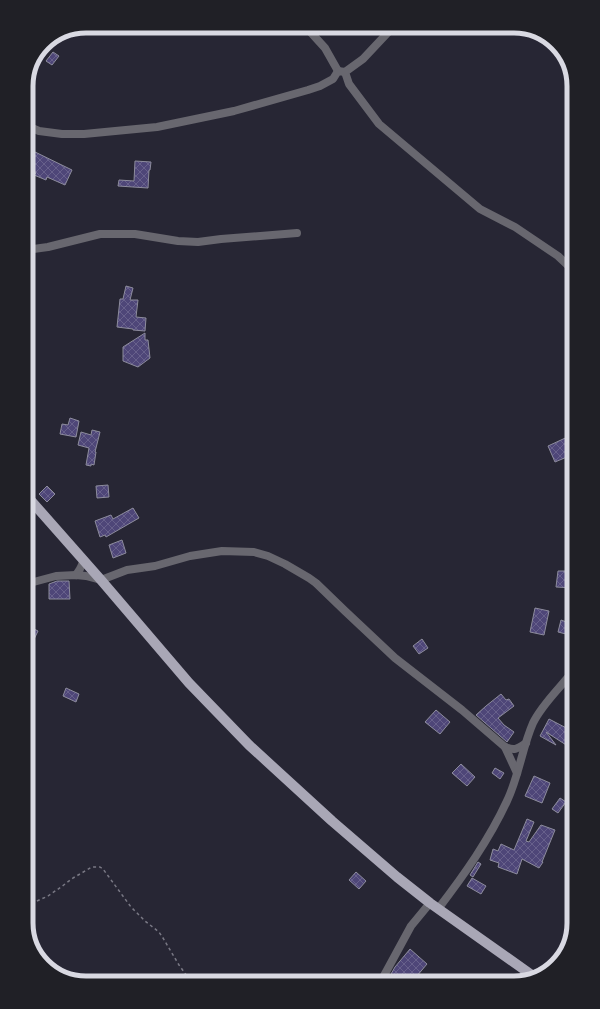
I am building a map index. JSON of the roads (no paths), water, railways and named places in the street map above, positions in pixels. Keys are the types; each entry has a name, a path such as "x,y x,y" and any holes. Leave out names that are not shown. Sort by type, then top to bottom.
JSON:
{"main road":[{"path":"33,502 189,683 249,745 332,821 397,877 438,909 529,973"}],"street":[{"path":"311,33 325,48 349,84 379,124 480,209 515,227 558,256 567,264"},
{"path":"33,128 39,131 62,134 84,134 156,127 234,111 320,86 363,59 387,33"},
{"path":"33,249 48,247 100,234 135,234 178,241 198,242 221,238 297,233"},
{"path":"33,582 56,576 76,575 101,580 127,570 155,566 190,556 222,551 254,552 268,556 285,564 316,583 344,611 396,658 462,710 505,747 511,750 517,749 526,743"},
{"path":"76,575 84,560"},
{"path":"438,909 484,846 508,801 534,722 548,701 567,678"},
{"path":"505,747 517,774"},
{"path":"384,976 411,926 430,903"}]}
